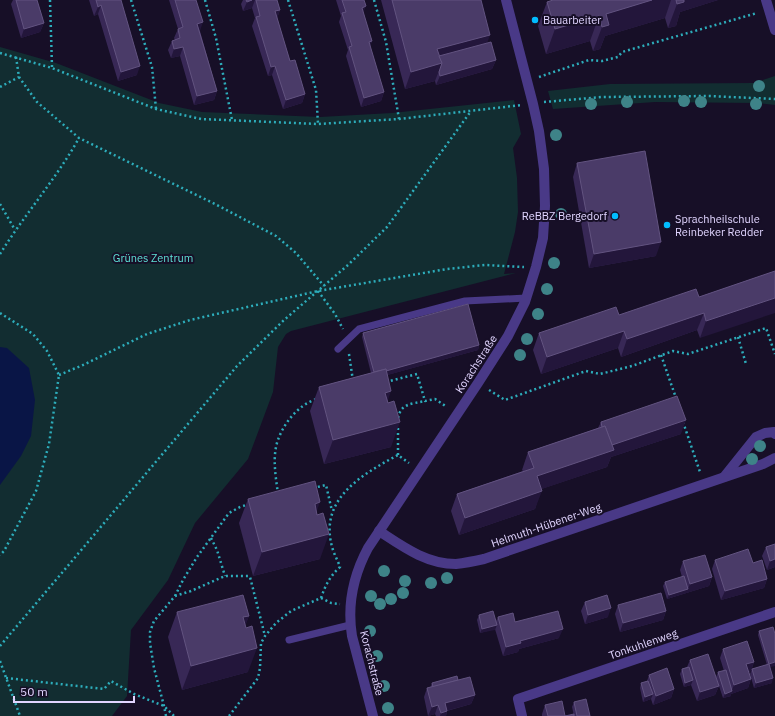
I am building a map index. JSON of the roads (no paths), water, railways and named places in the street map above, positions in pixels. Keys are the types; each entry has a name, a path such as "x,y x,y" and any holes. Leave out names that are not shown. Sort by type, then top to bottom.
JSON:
{"street":[{"name":"Korachstraße","path":"373,716 350,625 350,605 355,577 360,563 379,530 508,336 526,298 536,268 542,238 546,206 539,131 506,0"},
{"path":"767,4 775,30"},
{"path":"724,477 756,437 765,433 774,432 775,434"},
{"name":"Helmuth-Hübener-Weg","path":"379,530 412,552 434,561 455,564 484,559 762,464 775,458"},
{"name":"Tonkuhlenweg","path":"522,716 518,699 775,612"}],"lane":[{"path":"338,349 359,330 368,327 427,315 465,301 526,298"},
{"path":"368,327 370,335"},
{"path":"289,640 350,625"}],"place":[{"name":"Bauarbeiter","path":"535,20"},
{"name":"ReBBZ Bergedorf","path":"615,216"},
{"name":"Sprachheilschule Reinbeker Redder","path":"667,225"}],"park label":[{"name":"Grünes Zentrum","path":"153,258"}]}
